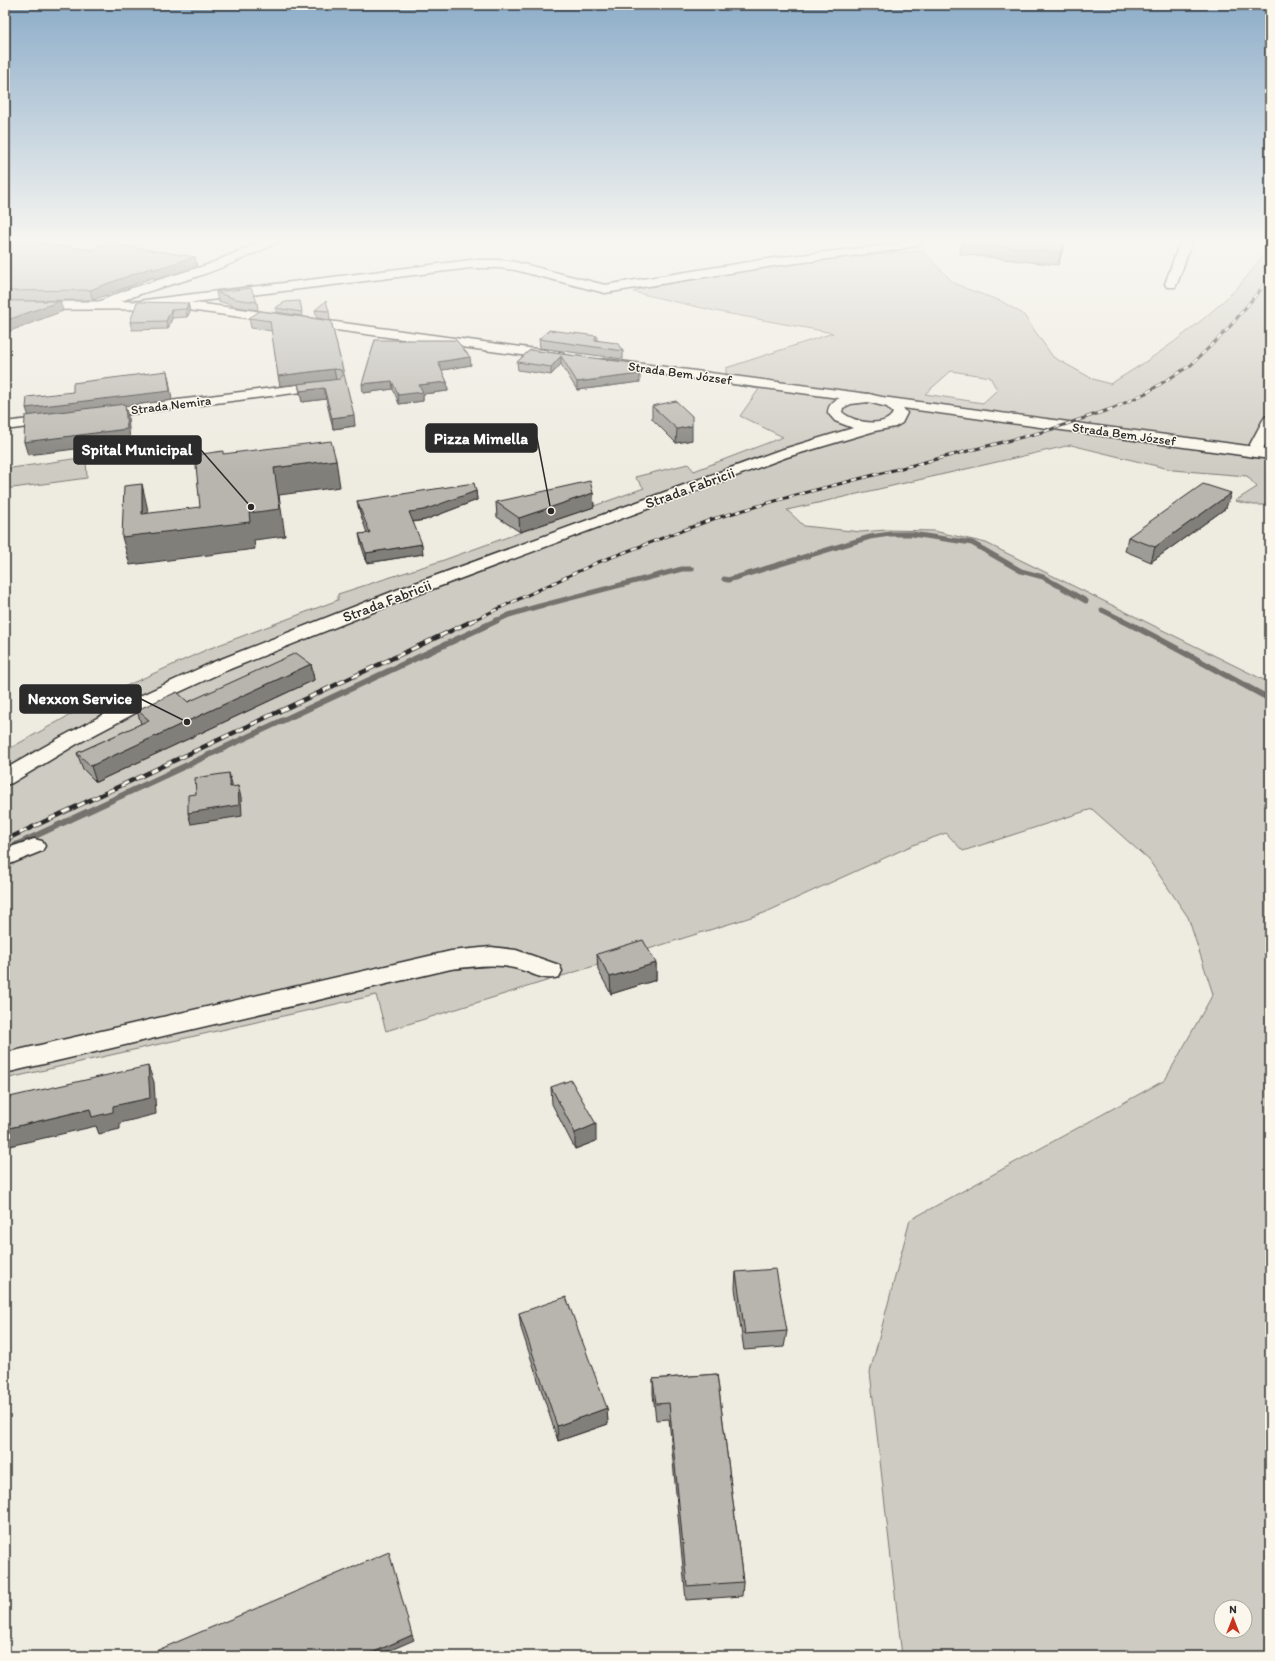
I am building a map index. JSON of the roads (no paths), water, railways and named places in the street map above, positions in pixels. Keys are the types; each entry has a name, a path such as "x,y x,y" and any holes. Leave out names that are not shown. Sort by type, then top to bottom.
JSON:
{"main road":[{"path":"267,317 571,358"},
{"name":"Strada Bem József","path":"594,361 1270,454"},
{"name":"Strada Nemira","path":"87,416 336,384"},
{"name":"Strada Bem József","path":"759,384 796,393 813,400 822,404 838,417 852,424 875,426 978,415"},
{"path":"838,417 835,409 842,402 868,398"},
{"path":"884,401 892,404 900,412 900,417 890,424"},
{"name":"Strada Fabricii","path":"782,454 809,439 838,417"},
{"path":"5,426 65,418"},
{"path":"1254,452 1270,420"},
{"name":"Strada Fabricii","path":"5,778 70,740 138,704 218,667 405,594 782,454 875,426"},
{"path":"5,858 34,846"},
{"path":"5,1063 451,960 491,956 516,959 550,971"}],"waterway":[{"path":"724,579 728,580 870,537 890,534 912,534 972,543 1021,571 1043,577 1086,601"},
{"path":"496,621 509,615 536,607 682,569 692,569"},
{"path":"1102,610 1122,620"},
{"path":"5,850 498,620"},
{"path":"1122,620 1270,699"}],"railway":[{"path":"472,621 596,563 713,519 796,495 1046,431 1114,408 1146,393 1191,365 1227,330 1238,317"},
{"path":"5,840 474,620"}],"place":[{"name":"Spital Municipal","path":"251,507"},
{"name":"Pizza Mimella","path":"551,511"},
{"name":"Nexxon Service","path":"187,722"}]}
